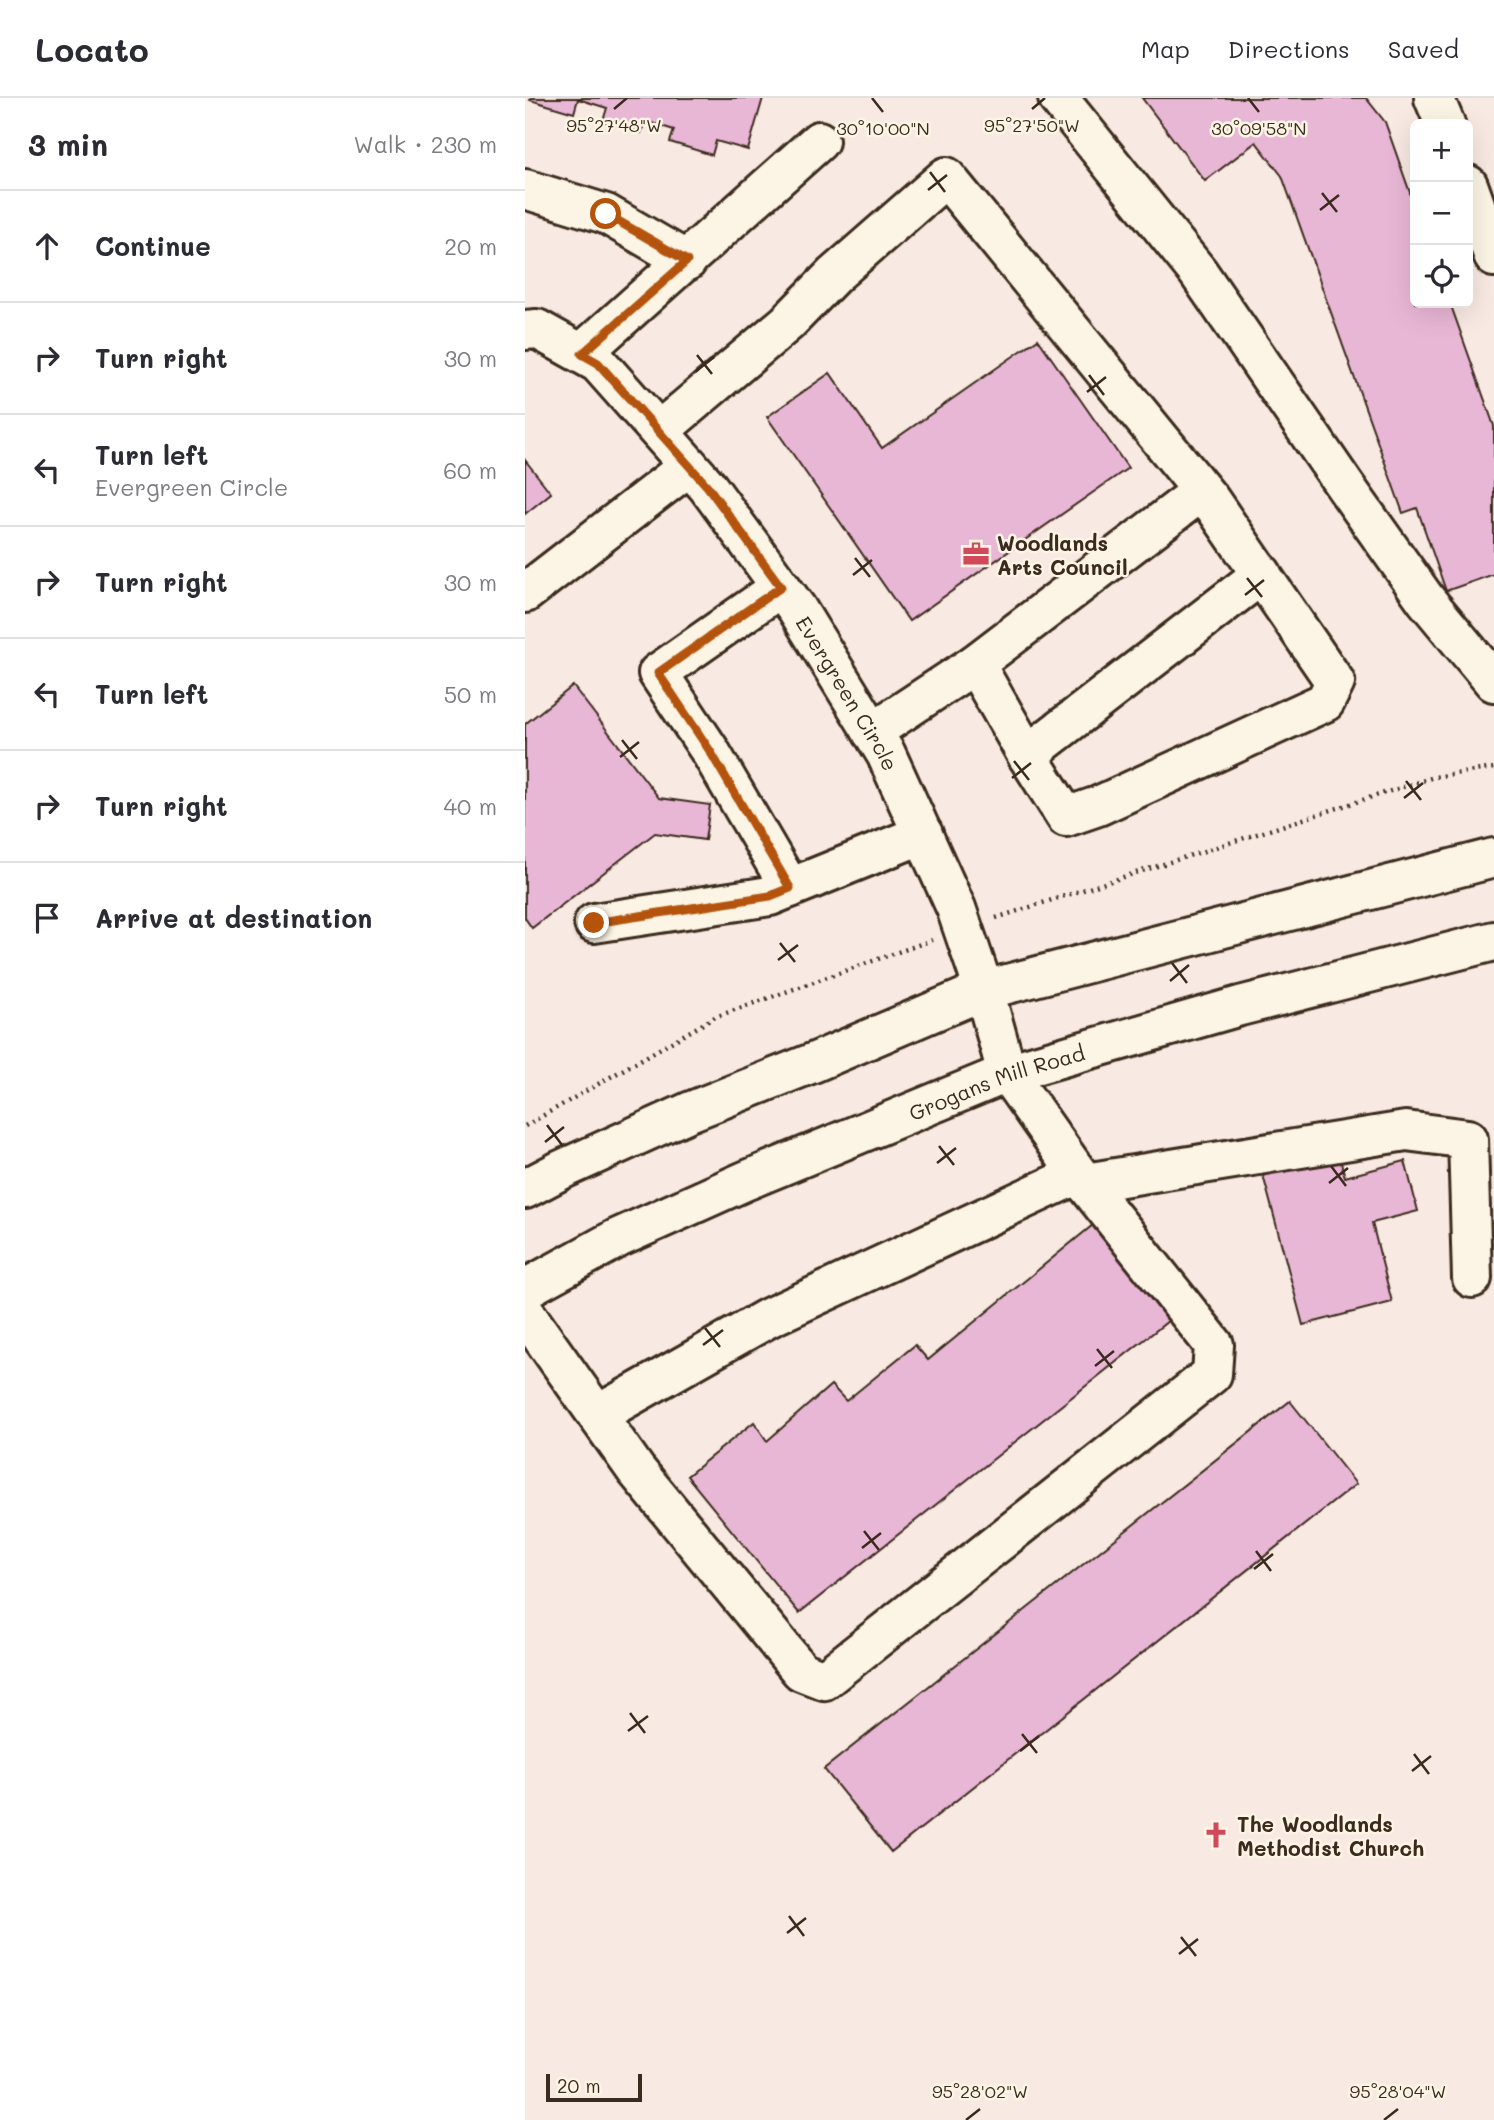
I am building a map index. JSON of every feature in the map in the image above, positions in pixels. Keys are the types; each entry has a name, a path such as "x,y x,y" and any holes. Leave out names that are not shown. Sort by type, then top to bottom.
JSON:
{"main road":[{"path":"1058,98 1198,271 1426,600 1494,682"},
{"path":"1434,98 1442,119"},
{"path":"582,354 819,141"},
{"path":"659,431 787,323 834,275 946,177 1202,491 1335,682 1325,702 1098,806 1066,817 975,664"},
{"path":"525,189 606,214 687,261"},
{"path":"1473,199 1494,257"},
{"name":"Evergreen Circle","path":"525,330 537,329 598,363 708,487 797,608 886,754 923,834 956,908 984,990 1007,1073 1082,1178 1214,1345 1212,1374 824,1679 801,1671 636,1470 597,1415"},
{"path":"525,593 689,466"},
{"path":"872,732 975,664 1202,491"},
{"path":"1027,755 1262,574"},
{"path":"781,587 658,673 710,751 790,888"},
{"path":"594,923 770,896 923,834"},
{"path":"525,1189 689,1112 984,990 1494,858"},
{"name":"Grogans Mill Road","path":"525,1289 618,1238 720,1192 1007,1073 1240,1006 1494,941"},
{"path":"525,1314 597,1415 768,1318 1082,1178 1406,1131 1468,1139 1472,1278"}],"building":[{"path":"531,98 763,98 748,150 716,141 712,155 670,142 674,130 645,121 641,133 603,121 607,108 578,99 574,113 530,100"},
{"path":"1142,98 1366,98 1385,122 1410,193 1410,308 1452,308 1494,426 1494,574 1446,591 1417,508 1403,513 1282,176 1256,142 1205,181"},
{"path":"1038,339 1128,468 909,621 767,417 830,373 882,448"},
{"path":"525,460 551,493 525,514"},
{"path":"573,686 659,798 710,805 705,840 655,833 532,928 525,918 525,724"},
{"path":"1339,1155 1345,1177 1405,1161 1418,1211 1372,1223 1392,1302 1303,1325 1263,1175"},
{"path":"1099,1220 1173,1317 799,1613 687,1476 754,1422 767,1441 831,1385 846,1401 915,1345 928,1360"},
{"path":"1290,1401 1356,1484 891,1852 824,1769"}],"place":[{"name":"Woodlands Arts Council","path":"976,554"},
{"name":"The Woodlands Methodist Church","path":"1216,1835"}],"route":[{"path":"594,923 770,896 790,888 710,751 658,673 781,587 708,487 598,363 582,354 687,261 606,214"}]}
